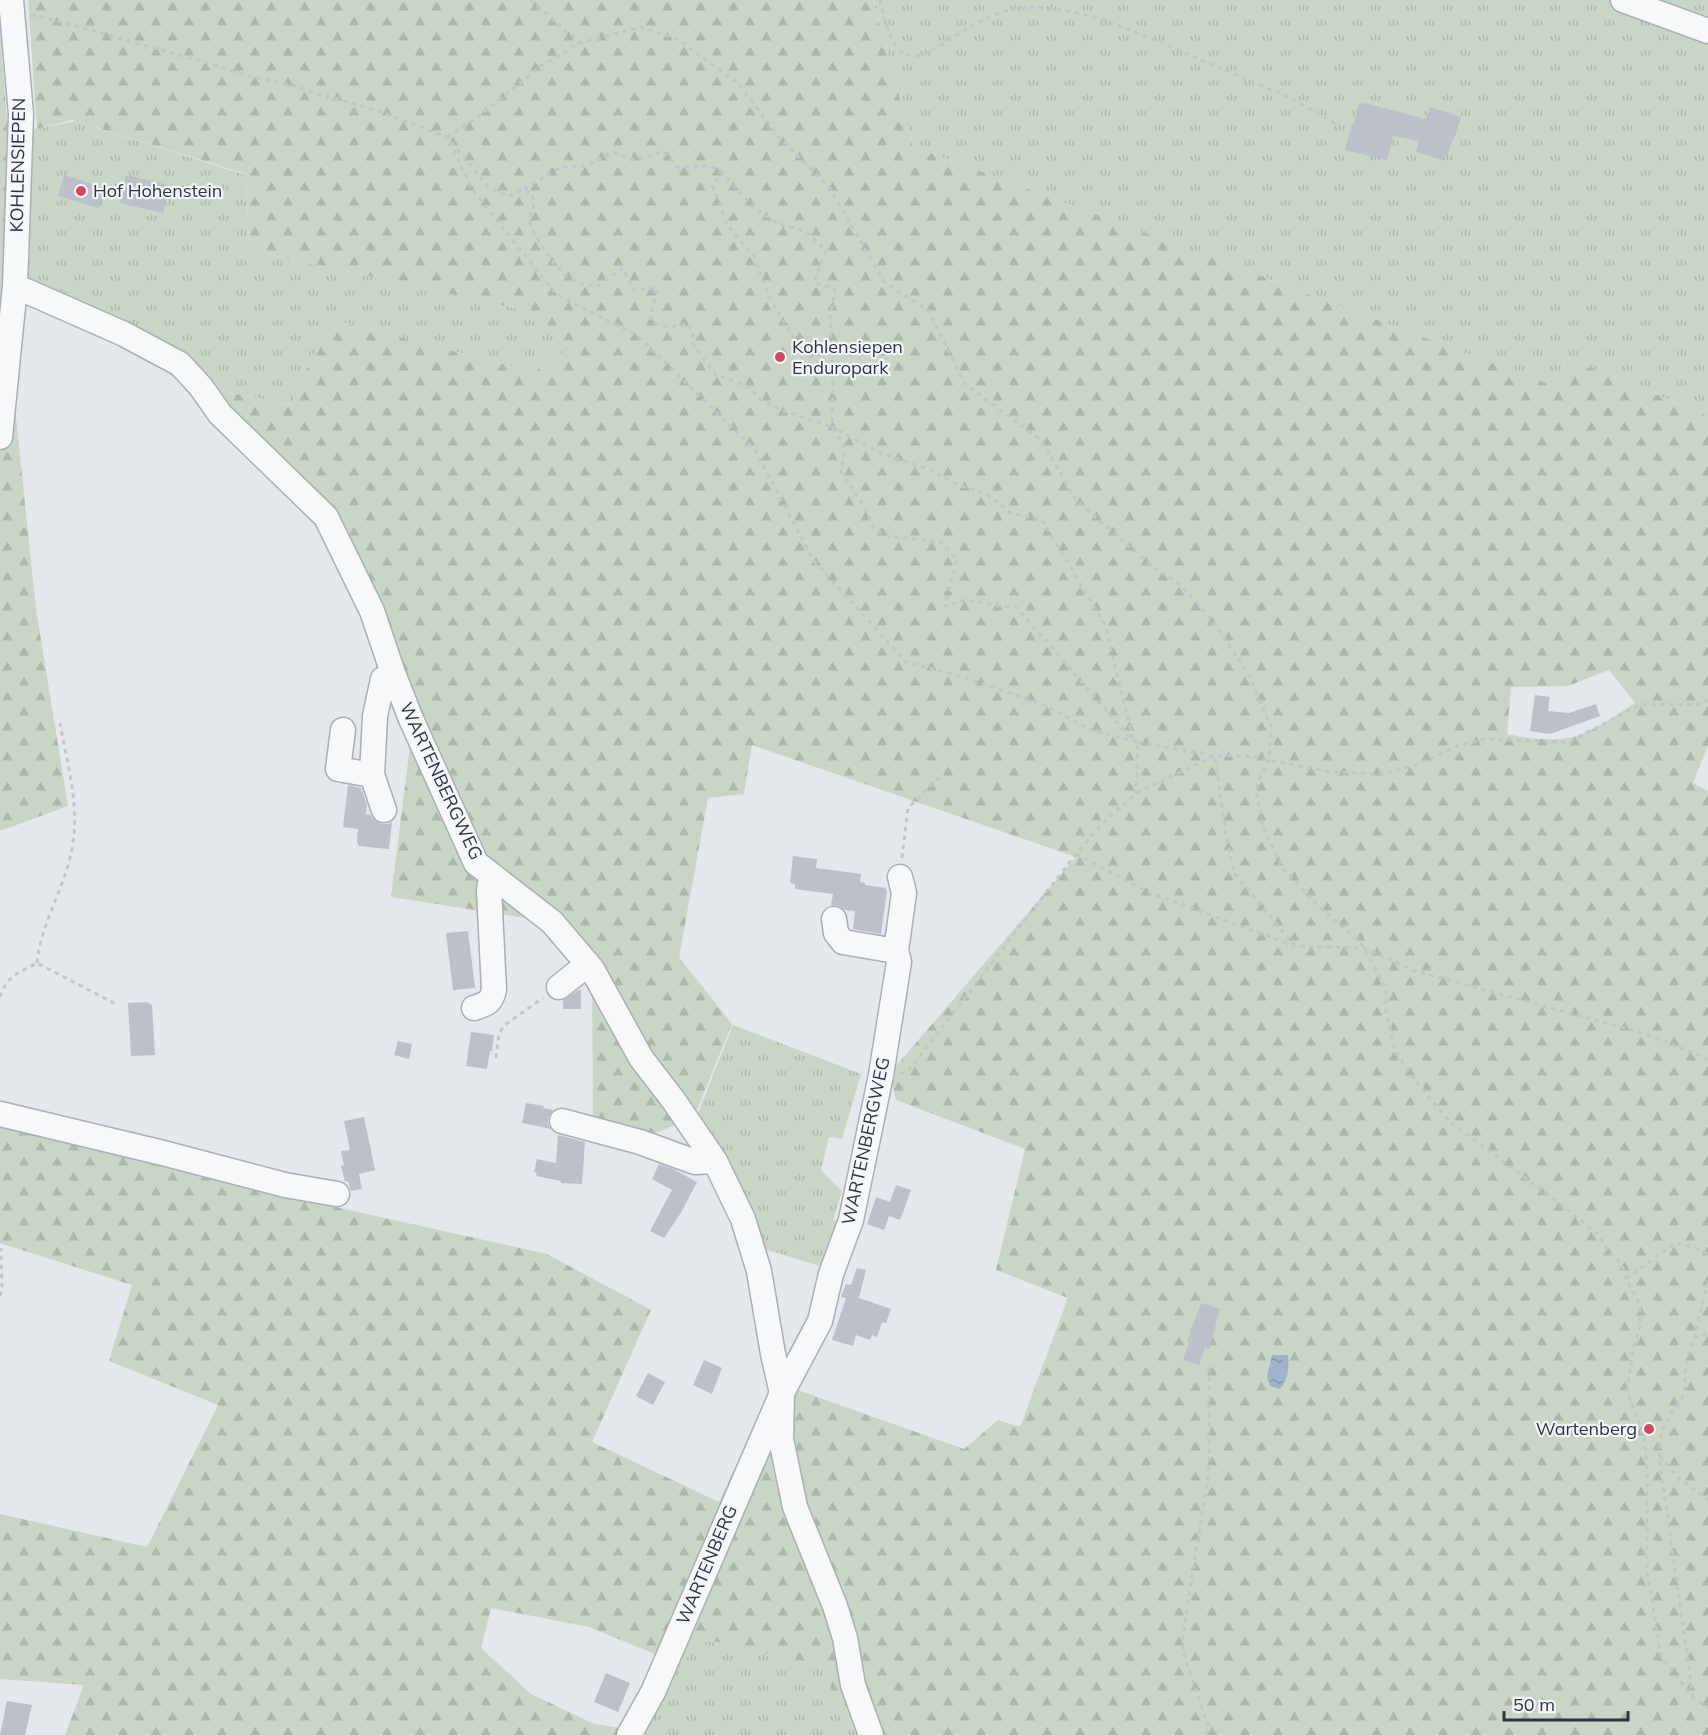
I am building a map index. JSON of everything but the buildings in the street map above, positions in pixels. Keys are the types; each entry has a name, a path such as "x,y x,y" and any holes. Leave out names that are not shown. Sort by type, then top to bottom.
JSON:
{"street":[{"path":"1623,0 1708,31"},
{"name":"KOHLENSIEPEN","path":"0,437 15,286 21,114 12,8"},
{"name":"WARTENBERGWEG","path":"15,286 124,334 180,364 201,387 220,414 326,517 372,611 411,719 476,863 552,922 588,964 641,1059 674,1101 715,1161 743,1219 759,1271 782,1394 782,1439 795,1507 835,1606 845,1638 853,1685 871,1735"},
{"path":"384,810 372,775 375,716 383,679 393,673"},
{"path":"343,730 338,769 372,775"},
{"path":"474,1008 488,1004 494,990 489,890 492,877"},
{"name":"WARTENBERGWEG","path":"782,1394 820,1321 831,1274 851,1220 881,1076 899,962 896,951 904,892 900,877"},
{"path":"834,919 836,933 843,942 896,951"},
{"path":"551,992 588,964"},
{"path":"0,1114 285,1185 338,1194"},
{"path":"562,1121 640,1142 695,1162 715,1161"},
{"name":"WARTENBERG","path":"629,1735 653,1692 782,1394"}],"path":[{"path":"530,0 580,43"},
{"path":"880,0 893,44 906,55 925,54 958,34 1007,10 1026,7 1058,9 1095,17 1140,33 1294,100 1336,124"},
{"path":"12,8 249,76 297,86 319,95 384,113 447,137 489,188 509,196 561,167 584,167 612,152 635,160 663,152 678,167 709,166 721,171 753,207 777,223 807,232 826,251 814,282 835,290 830,317 833,376 832,427 845,448 841,471 865,507 874,529 888,536 940,542 957,559 945,606 965,600 1017,608 1135,742"},
{"path":"447,137 474,120 541,66 580,43 642,27 677,39 738,83 780,137 830,188 884,282 929,311 965,384 1042,441 1076,500 1152,566 1181,585 1215,624 1250,677 1271,727 1269,760 1256,791 1263,827 1284,869 1317,905 1364,948 1386,988 1386,1012 1395,1051 1418,1084 1449,1121 1560,1203 1599,1235 1608,1252 1622,1264 1626,1279 1639,1303 1641,1324 1633,1350 1627,1391 1644,1437 1647,1463 1647,1570 1661,1656 1693,1698 1708,1708"},
{"path":"447,137 472,189 556,294 638,336 755,450 814,561 906,662 957,675 1042,704 1091,730 1135,742 1215,756 1247,756 1332,772 1381,774 1416,765 1458,746 1484,739 1569,741 1639,705 1696,705 1708,700"},
{"path":"721,171 713,187 728,226 754,256 770,299 800,348 833,376"},
{"path":"523,189 532,195 535,205 530,221 540,246 560,270 572,281 597,286 623,268 634,290 657,288 655,303 650,311 652,323 669,327 688,324 692,330 694,346 716,375 747,386 761,400 785,411 832,427 881,453 931,470 958,485 987,494 1011,513 1042,520 1105,625 1135,742 1136,793"},
{"path":"37,963 39,946 73,844 75,820 73,796 60,723"},
{"path":"881,1076 894,1077 909,1070 1101,825 1136,793 1215,756"},
{"path":"1215,756 1234,873 1295,946"},
{"path":"900,877 908,808 941,776"},
{"path":"1076,854 1148,892 1295,946 1364,948 1415,971 1643,1033 1708,1059"},
{"path":"0,997 5,984 13,976 37,963"},
{"path":"37,963 118,1005"},
{"path":"496,1058 500,1033 506,1024 551,992"},
{"path":"1626,1279 1675,1243 1694,1247 1708,1254"},
{"path":"0,1296 2,1288 1,1248"},
{"path":"1693,1698 1659,1455 1661,1433 1670,1413 1683,1395 1686,1364 1708,1280"},
{"path":"1694,1338 1708,1333"},
{"path":"1207,1735 1208,1725 1185,1658 1182,1641 1209,1470 1209,1366"},
{"path":"1659,1455 1677,1477 1708,1500"}],"green space":[{"path":"28,0 873,0 913,146 1559,388 1565,357 1708,416 1708,745 1693,783 1708,791 1708,1735 856,1735 821,1666 708,1640 679,1664 589,1627 491,1608 481,1648 531,1694 594,1724 637,1730 649,1735 65,1735 84,1685 0,1679 0,1514 147,1547 218,1405 109,1361 132,1285 0,1243 0,1121 163,1160 344,1209 547,1254 651,1310 592,1442 719,1502 775,1382 964,1449 998,1420 1020,1427 1068,1298 996,1270 1025,1149 896,1100 890,1073 1076,857 752,745 744,794 708,798 679,957 732,1024 694,1117 651,1135 593,1117 592,969 552,922 391,897 411,738 326,517 201,387 291,405 329,319 534,372 570,348 533,312 249,250 246,174 72,120 37,129","holes":["1609,670 1635,703 1595,728 1577,736 1538,739 1507,734 1511,687 1568,686"]},
{"path":"873,0 1708,0 1708,416 1565,357 1560,389 913,146"},
{"path":"0,30 7,121 4,270 14,398 36,609 68,806 0,831"},
{"path":"7,121 37,129 75,121 246,175 249,250 533,312 570,348 534,372 329,319 292,405 201,387 193,394 139,348 24,292 4,270"},
{"path":"733,1025 861,1074 842,1139 829,1137 821,1170 842,1191 833,1220 844,1224 827,1268 758,1247 696,1118"},
{"path":"707,1640 822,1666 856,1735 649,1735 637,1730 679,1664"}],"water":[{"path":"1272,1355 1288,1355 1287,1377 1280,1389 1270,1386 1267,1377"}],"place":[{"name":"Hof Hohenstein","path":"81,191"},
{"name":"Kohlensiepen Enduropark","path":"780,357"},
{"name":"Wartenberg","path":"1649,1429"}]}
